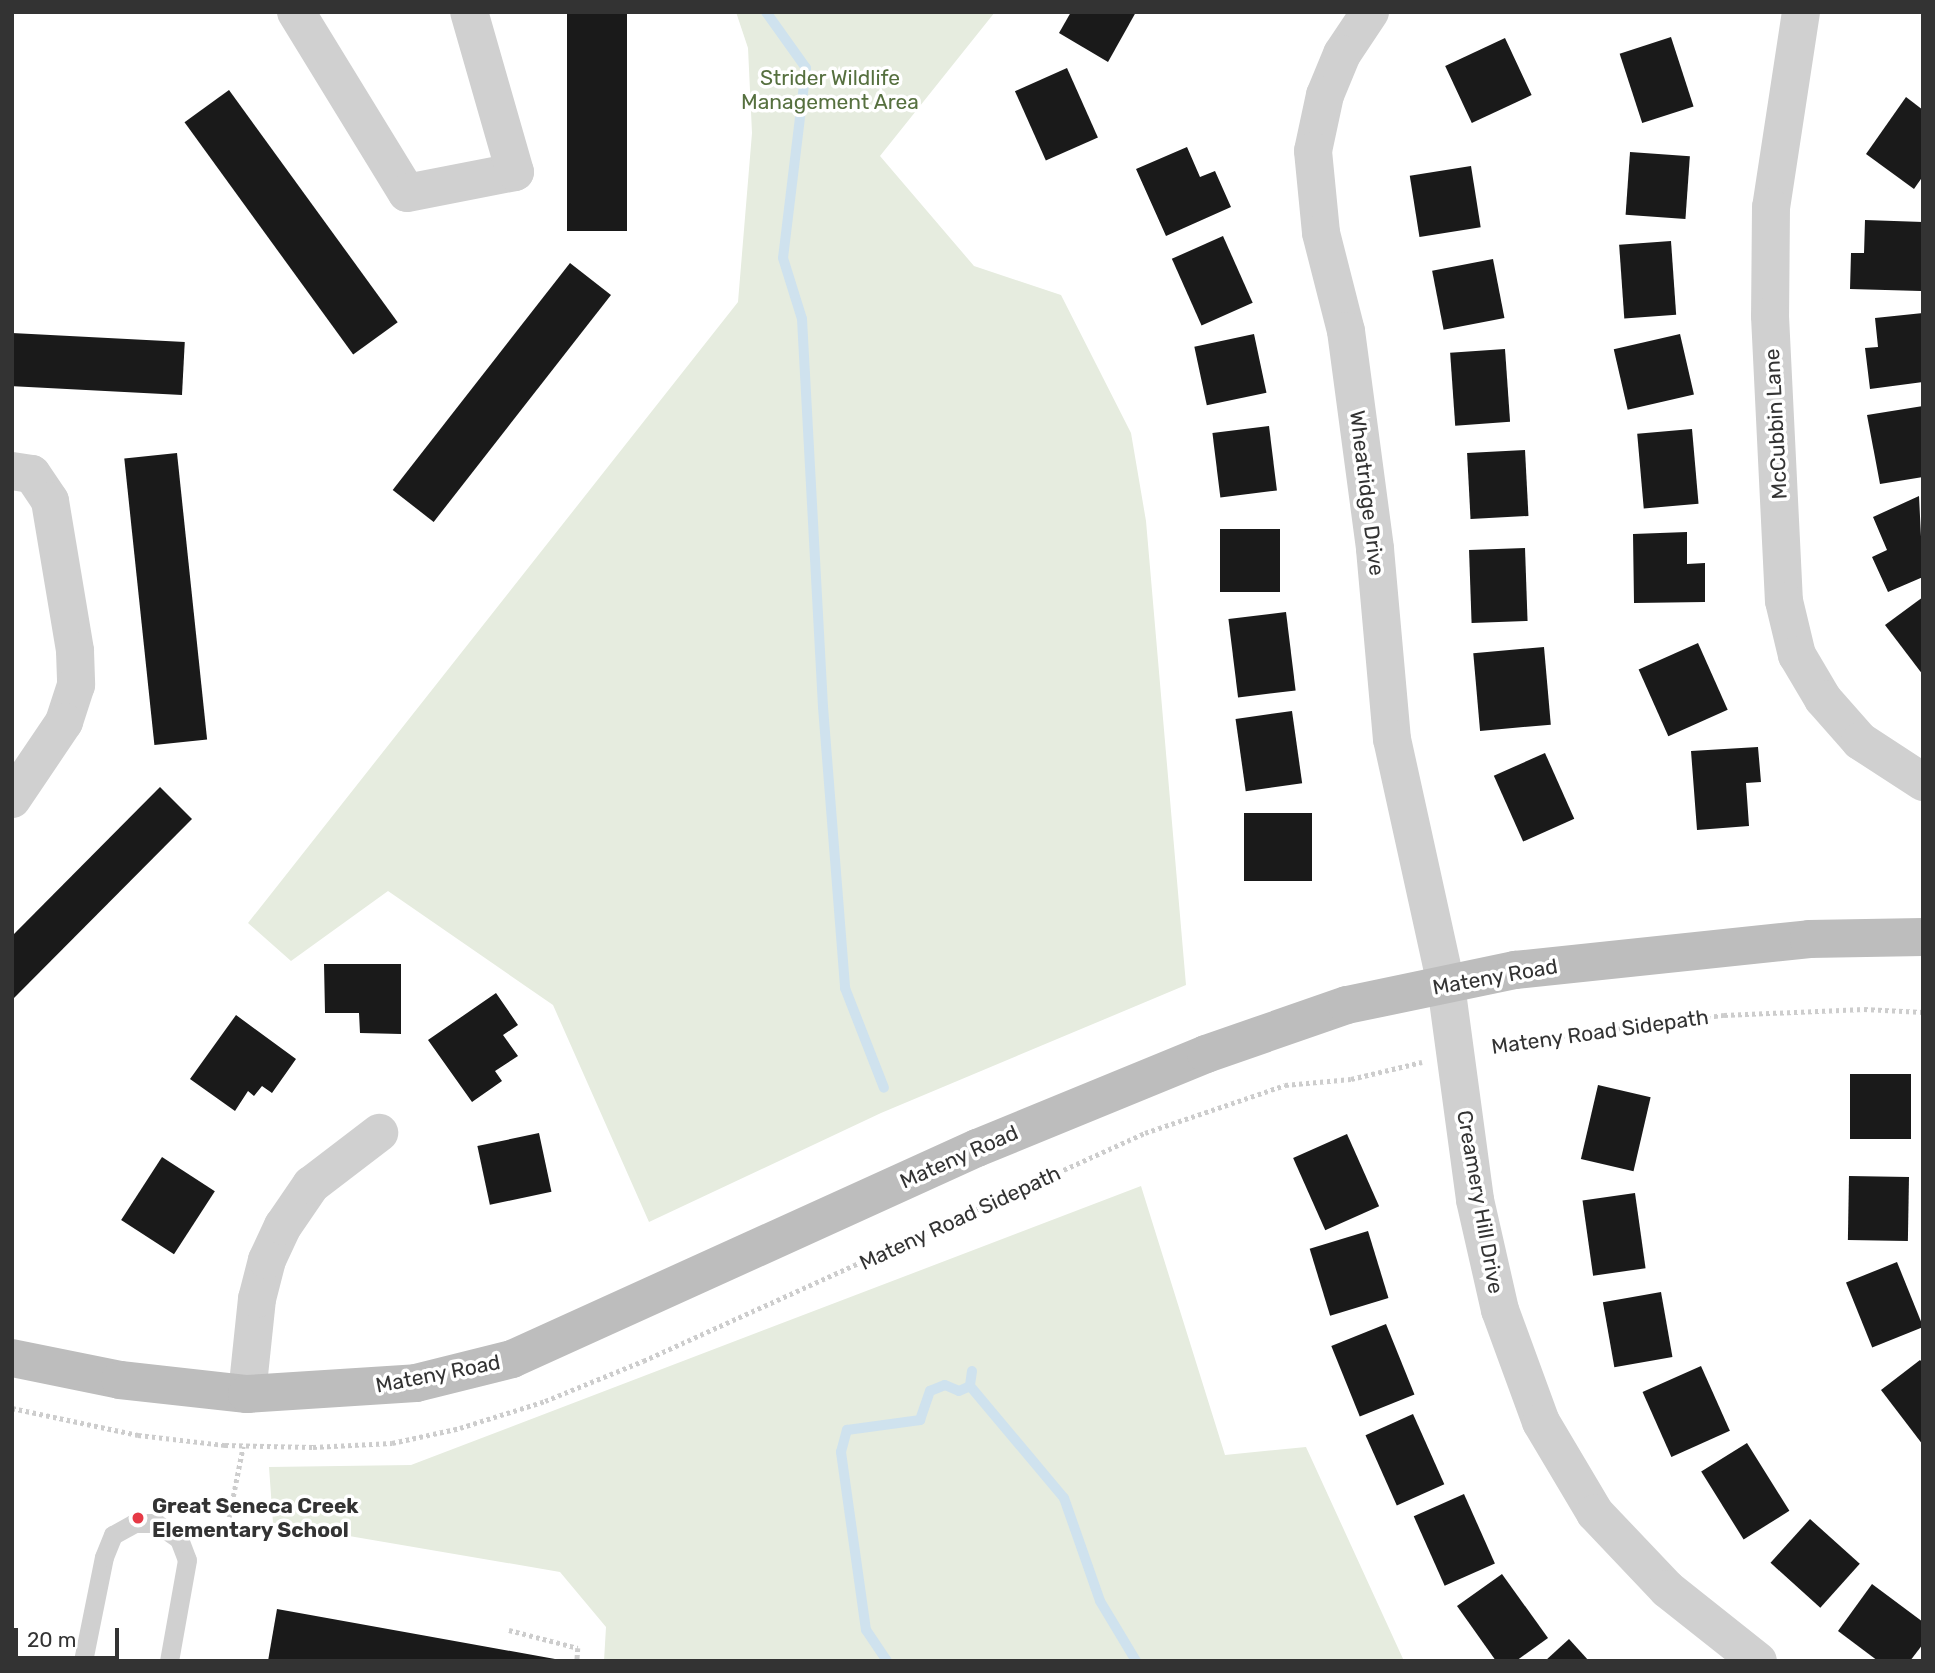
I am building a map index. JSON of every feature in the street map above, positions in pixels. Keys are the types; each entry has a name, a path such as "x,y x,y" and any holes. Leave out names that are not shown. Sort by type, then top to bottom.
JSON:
{"street":[{"path":"296,12 407,193 515,172 469,12"},
{"name":"Wheatridge Drive","path":"1370,12 1342,54 1325,95 1313,151 1321,233 1346,331 1374,535 1392,739 1447,985"},
{"name":"McCubbin Lane","path":"1801,12 1771,207 1770,316 1784,601 1797,655 1823,699 1860,741 1923,782"},
{"path":"12,471 32,474 50,501 75,651 76,685 64,722 12,799"},
{"name":"Mateny Road","path":"12,1358 120,1380 247,1394 416,1383 512,1359 977,1148 1194,1059 1347,1005 1515,970 1808,939 1923,937"},
{"name":"Creamery Hill Drive","path":"1447,985 1475,1200 1500,1310 1541,1422 1595,1513 1667,1589 1758,1661"},
{"path":"247,1394 257,1299 267,1260 282,1226 311,1185 379,1133"}],"lane":[{"path":"83,1661 104,1556 113,1535 135,1523 156,1523 179,1539 187,1560 169,1661"}],"path":[{"name":"Mateny Road Sidepath","path":"12,1408 138,1435 243,1446 392,1443 545,1401 692,1339 1145,1133 1285,1085 1351,1079 1515,1039 1724,1015 1864,1009 1923,1012"},
{"path":"229,1517 243,1446"},
{"path":"509,1630 578,1648 577,1661"}],"green space":[{"name":"Strider Wildlife Management Area","path":"736,12 995,12 880,156 974,266 1061,295 1131,433 1146,521 1186,985 881,1113 649,1222 553,1005 388,891 291,961 248,923 738,302 752,133 748,48"},
{"path":"1141,1186 1225,1455 1306,1447 1404,1661 604,1661 606,1627 560,1572 273,1523 269,1467 411,1465"}],"building":[{"path":"567,12 627,12 627,231 567,231"},
{"path":"1071,12 1136,12 1108,62 1059,33"},
{"path":"1671,37 1694,106 1642,123 1620,54"},
{"path":"1505,38 1532,95 1472,123 1445,66"},
{"path":"1067,68 1098,137 1046,161 1015,91"},
{"path":"229,90 398,322 353,355 185,122"},
{"path":"1906,97 1923,110 1923,176 1914,189 1866,154"},
{"path":"1187,147 1200,177 1215,171 1231,207 1166,236 1136,169"},
{"path":"1630,152 1690,156 1685,219 1626,215"},
{"path":"1471,166 1481,227 1419,237 1410,176"},
{"path":"1865,220 1923,222 1921,291 1850,289 1851,253 1864,253"},
{"path":"1223,236 1253,303 1202,325 1172,259"},
{"path":"1671,241 1676,315 1624,318 1619,245"},
{"path":"1493,259 1504,318 1444,330 1432,271"},
{"path":"570,263 611,295 434,522 393,490"},
{"path":"1923,313 1923,382 1870,389 1865,348 1878,347 1875,318"},
{"path":"12,333 185,342 182,395 12,386"},
{"path":"1254,334 1266,393 1207,405 1194,347"},
{"path":"1680,334 1694,394 1628,410 1614,349"},
{"path":"1505,349 1510,422 1455,426 1450,353"},
{"path":"1923,406 1923,477 1880,484 1867,415"},
{"path":"1269,426 1277,491 1220,497 1212,433"},
{"path":"1692,429 1699,504 1644,509 1637,434"},
{"path":"1525,450 1528,516 1471,519 1467,453"},
{"path":"177,453 207,739 154,745 124,459"},
{"path":"1919,496 1923,577 1888,592 1872,557 1887,550 1873,517"},
{"path":"1220,529 1280,529 1280,592 1220,592"},
{"path":"1687,532 1687,564 1705,563 1705,602 1634,603 1633,534"},
{"path":"1525,548 1528,621 1472,623 1469,550"},
{"path":"1923,597 1923,675 1885,625"},
{"path":"1286,612 1296,690 1238,697 1228,619"},
{"path":"1698,643 1728,710 1668,736 1639,669"},
{"path":"1544,647 1551,725 1480,731 1473,653"},
{"path":"1292,711 1302,783 1246,791 1236,719"},
{"path":"1758,747 1761,782 1746,783 1749,826 1697,830 1691,751"},
{"path":"1545,753 1574,819 1523,842 1494,776"},
{"path":"160,787 192,819 12,1000 12,936"},
{"path":"1244,813 1312,813 1312,881 1244,881"},
{"path":"324,964 401,964 401,1034 360,1033 359,1013 325,1013"},
{"path":"496,993 518,1025 503,1035 518,1056 495,1071 502,1081 472,1102 428,1040"},
{"path":"236,1015 296,1059 272,1093 262,1086 254,1096 248,1091 235,1111 190,1079"},
{"path":"1850,1074 1911,1074 1911,1139 1850,1139"},
{"path":"1598,1085 1651,1097 1634,1171 1581,1159"},
{"path":"539,1133 551,1192 490,1205 477,1146"},
{"path":"1347,1134 1379,1206 1325,1230 1293,1158"},
{"path":"162,1157 215,1191 174,1254 121,1220"},
{"path":"1849,1176 1909,1177 1908,1241 1848,1240"},
{"path":"1635,1193 1646,1268 1593,1276 1583,1200"},
{"path":"1368,1231 1388,1298 1330,1316 1310,1249"},
{"path":"1897,1262 1923,1327 1872,1348 1846,1283"},
{"path":"1661,1292 1672,1357 1614,1367 1603,1302"},
{"path":"1386,1324 1414,1394 1360,1417 1331,1346"},
{"path":"1920,1360 1923,1363 1923,1445 1881,1390"},
{"path":"1701,1366 1730,1431 1671,1457 1643,1392"},
{"path":"1413,1414 1444,1484 1397,1505 1365,1435"},
{"path":"1747,1443 1789,1511 1744,1539 1701,1472"},
{"path":"1464,1494 1495,1563 1445,1586 1414,1516"},
{"path":"1810,1519 1860,1564 1820,1608 1771,1563"},
{"path":"1502,1574 1548,1638 1516,1661 1496,1661 1457,1606"},
{"path":"1872,1584 1923,1622 1923,1644 1910,1661 1878,1661 1838,1631"},
{"path":"277,1609 555,1659 555,1661 268,1661"},
{"path":"1569,1639 1589,1661 1545,1661"}],"waterway":[{"path":"766,12 806,68 783,258 802,319 823,707 845,988 884,1088"},
{"path":"972,1371 970,1386 1064,1498 1100,1601 1136,1661"},
{"path":"887,1661 866,1630 841,1452 847,1430 920,1420 930,1391 945,1385 959,1391 970,1386"}],"place":[{"name":"Great Seneca Creek Elementary School","path":"138,1518"}]}
